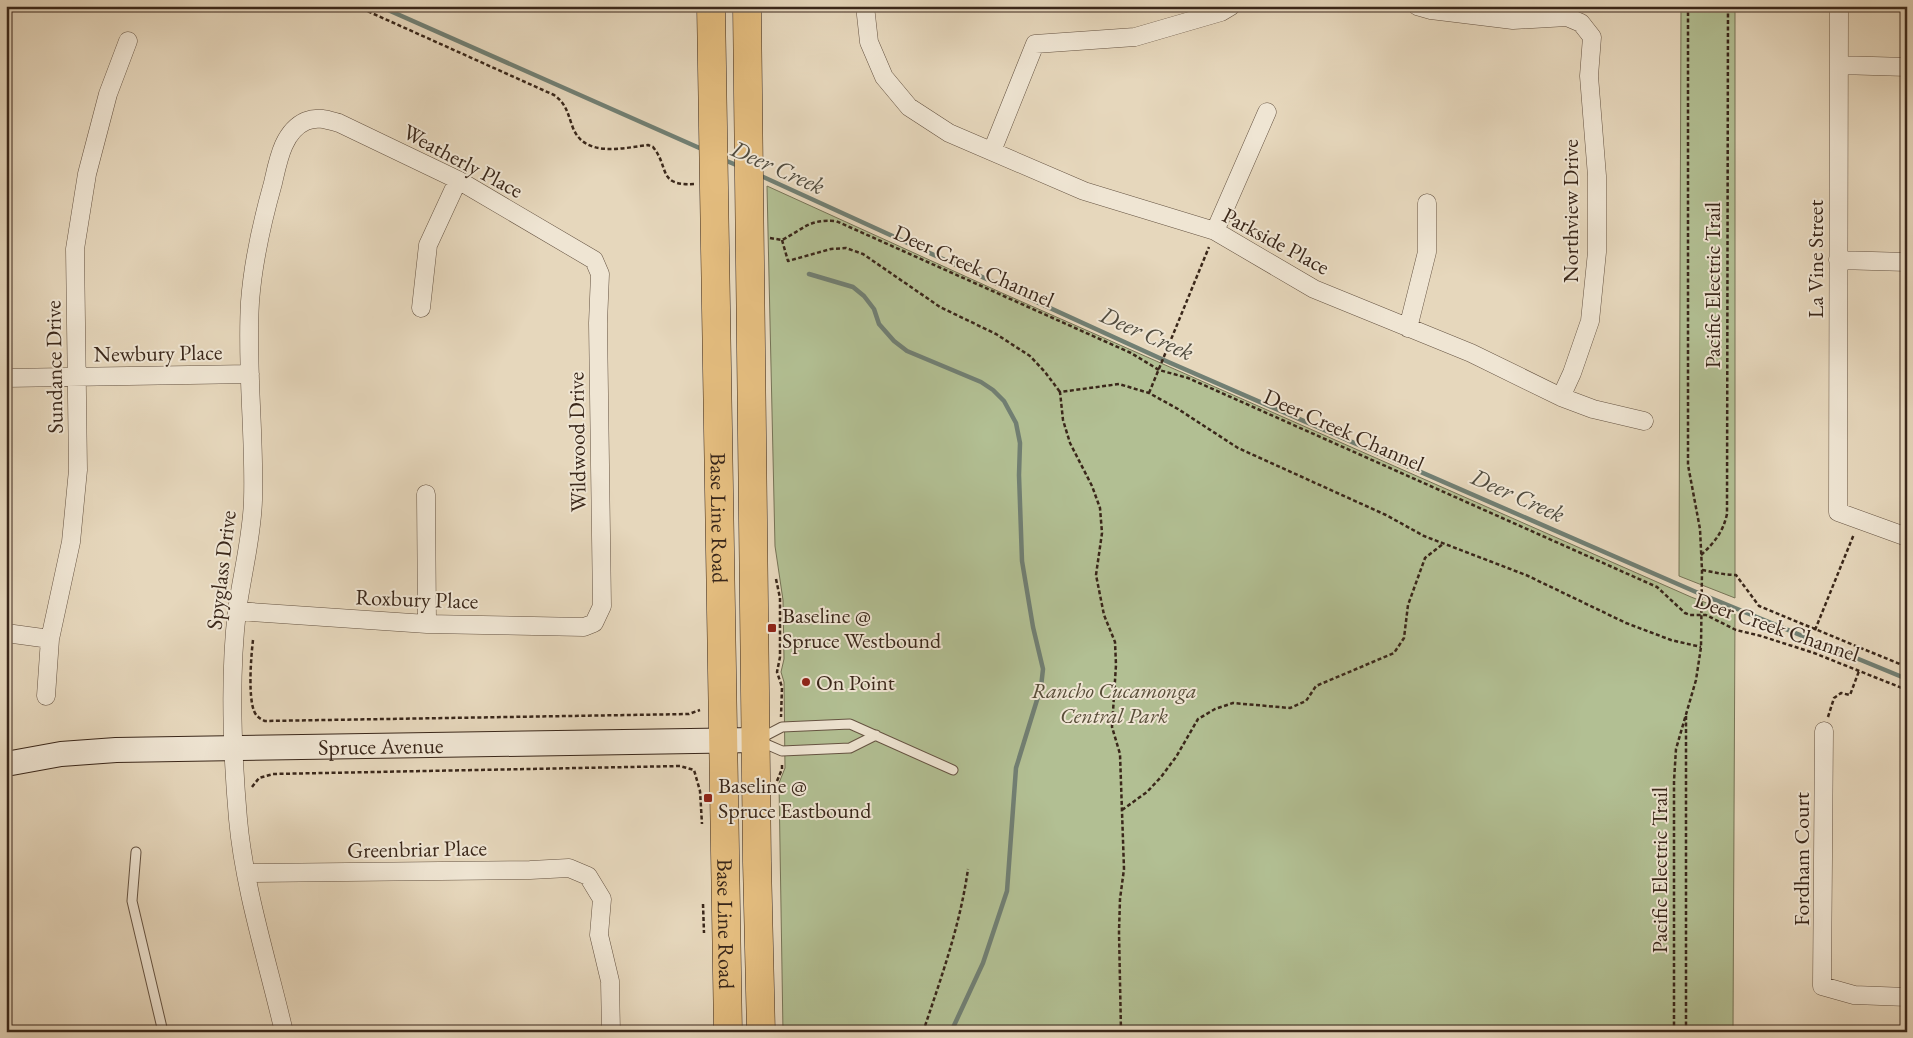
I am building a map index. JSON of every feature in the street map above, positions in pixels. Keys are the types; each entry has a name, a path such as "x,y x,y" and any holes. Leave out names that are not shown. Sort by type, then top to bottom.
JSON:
{"main road":[{"name":"Base Line Road","path":"711,6 728,1032"},
{"name":"Base Line Road","path":"747,6 761,1032"}],"street":[{"name":"Parkside Place","path":"865,6 869,42 884,77 909,107 948,133 1084,191 1215,231 1314,289 1471,353 1561,397 1593,409 1644,421"},
{"path":"992,151 1035,44 1135,37 1221,12 1231,6"},
{"name":"La Vine Street","path":"1839,6 1838,512 1859,521"},
{"name":"Northview Drive","path":"1426,7 1513,20 1567,17 1581,23 1592,37 1589,76 1596,176 1597,252 1590,322 1572,373 1561,397"},
{"name":"Sundance Drive","path":"46,696 50,639 71,542 78,470 75,249 87,174 108,94 128,41"},
{"path":"1839,65 1907,67"},
{"path":"1215,231 1267,112"},
{"name":"Weatherly Place","path":"305,122 321,118 339,123 458,180 594,260"},
{"name":"Spyglass Drive","path":"284,1032 246,873 238,822 232,665 237,611 253,498 250,301 260,230 280,154 289,136 305,122"},
{"path":"421,308 428,245 458,180"},
{"path":"1408,328 1427,252 1426,203"},
{"name":"Wildwood Drive","path":"594,260 600,274 598,323 602,606 594,623"},
{"path":"1838,260 1907,262"},
{"name":"Newbury Place","path":"6,378 250,374"},
{"path":"426,494 427,624"},
{"path":"1859,521 1907,536"},
{"name":"Roxbury Place","path":"237,611 427,624 584,627 594,623"},
{"path":"6,633 50,639"},
{"name":"Fordham Court","path":"1824,731 1822,986 1854,995 1907,997"},
{"name":"Spruce Avenue","path":"6,764 61,754 93,752 756,740"},
{"name":"Greenbriar Place","path":"246,873 569,868 588,876 602,898 599,936 610,980 611,1032"}],"lane":[{"path":"756,740 782,727 850,724 954,770"},
{"path":"756,740 782,751 850,748 876,735"},
{"path":"136,852 132,901 163,1032"}],"path":[{"path":"356,6 554,95 566,106 574,130 579,138 587,144 606,150 648,145 653,147 666,176 671,182 694,184"},
{"name":"Pacific Electric Trail","path":"1674,1032 1674,781 1676,749 1696,680 1701,647 1702,615 1700,529 1688,465 1688,6"},
{"name":"Pacific Electric Trail","path":"1702,555 1718,538 1724,527 1727,514 1728,6"},
{"name":"Deer Creek Channel","path":"782,240 806,225 825,220 836,221 1132,353 1159,370 1197,382 1657,587 1685,613 1710,616 1736,630 1814,653 1907,690"},
{"path":"1149,393 1169,348 1215,231"},
{"path":"766,237 782,240 788,262 831,250 846,248 863,254 940,307 996,334 1030,356 1060,392 1063,420 1070,443 1092,486 1100,508 1102,533 1096,574 1104,615 1115,642 1116,665 1112,727 1120,754 1124,868 1120,899 1119,932 1121,1032"},
{"path":"1060,392 1119,384 1149,393 1178,409 1238,448 1386,515 1424,536 1526,575 1626,623 1671,640 1701,647"},
{"path":"1815,630 1859,521"},
{"path":"1122,810 1147,792 1161,777 1198,719 1215,708 1234,703 1290,708 1306,701 1316,686 1394,653 1404,638 1408,605 1425,558 1443,544"},
{"path":"1702,570 1716,572 1723,576 1736,576 1759,606 1907,667"},
{"path":"254,640 251,665 252,702 254,713 265,721 689,714 700,710"},
{"path":"1824,731 1834,698 1841,693 1850,695 1860,672"},
{"name":"Pacific Electric Trail","path":"1686,710 1686,1032"},
{"path":"250,791 259,778 272,774 680,766 694,770"},
{"path":"775,784 780,777 782,769"},
{"path":"923,1032 955,936 968,869"}],"green space":[{"path":"1681,6 1735,6 1735,598 1679,576"},
{"name":"Rancho Cucamonga Central Park","path":"767,186 1002,293 1691,597 1735,614 1733,1032 783,1032 779,783 785,768 784,682 781,672 784,659 783,600 775,546"}],"waterway":[{"name":"Deer Creek","path":"379,6 704,150"},
{"name":"Deer Creek","path":"722,159 741,167"},
{"name":"Deer Creek","path":"759,175 1166,361 1696,592 1907,679"},
{"path":"809,274 853,287 864,296 874,309 879,324 894,341 907,351 981,382 993,390 1004,401 1016,423 1020,443 1019,475 1022,561 1033,627 1043,669 1041,687 1016,768 1007,891 983,963 951,1032"}],"place":[{"name":"Baseline @ Spruce Westbound","path":"772,628"},
{"name":"On Point","path":"806,682"},
{"name":"Baseline @ Spruce Eastbound","path":"708,798"}]}
